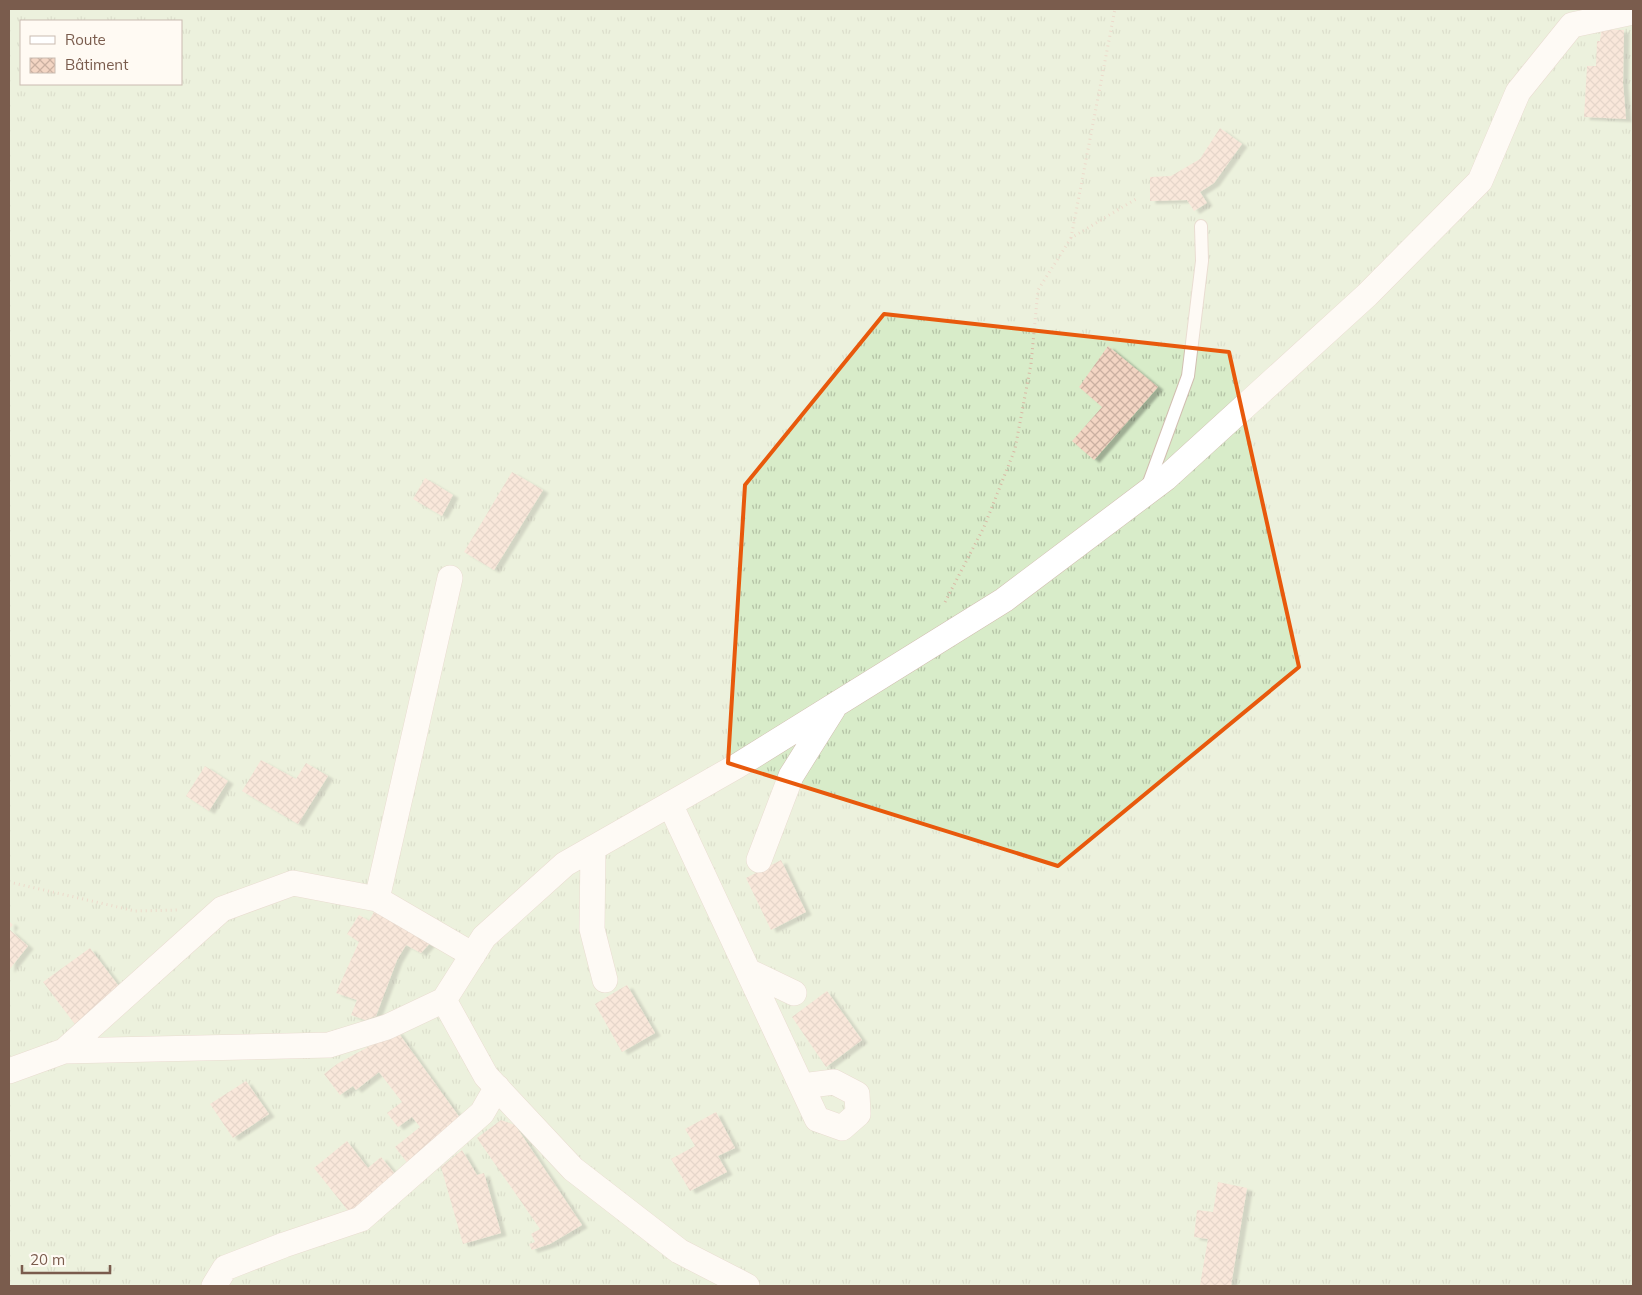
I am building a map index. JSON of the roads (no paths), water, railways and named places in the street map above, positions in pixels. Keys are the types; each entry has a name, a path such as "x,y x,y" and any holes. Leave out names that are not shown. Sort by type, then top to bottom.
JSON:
{"street":[{"path":"9,1071 64,1051 329,1045 387,1027 444,1000 484,936 565,864 737,766 1004,600 1166,478 1367,295 1480,181 1518,92 1572,25 1633,12"},
{"path":"377,899 450,578"},
{"path":"759,860 791,776 836,705"},
{"path":"670,804 802,1086"},
{"path":"593,848 592,929 606,980"},
{"path":"64,1051 222,909 293,884 377,899 473,955"},
{"path":"748,971 794,993"},
{"path":"444,1000 486,1076 573,1169 679,1251 747,1286"},
{"path":"214,1286 224,1268 361,1219 482,1113 497,1087"}],"lane":[{"path":"1144,495 1188,376 1202,260 1201,226"}]}
